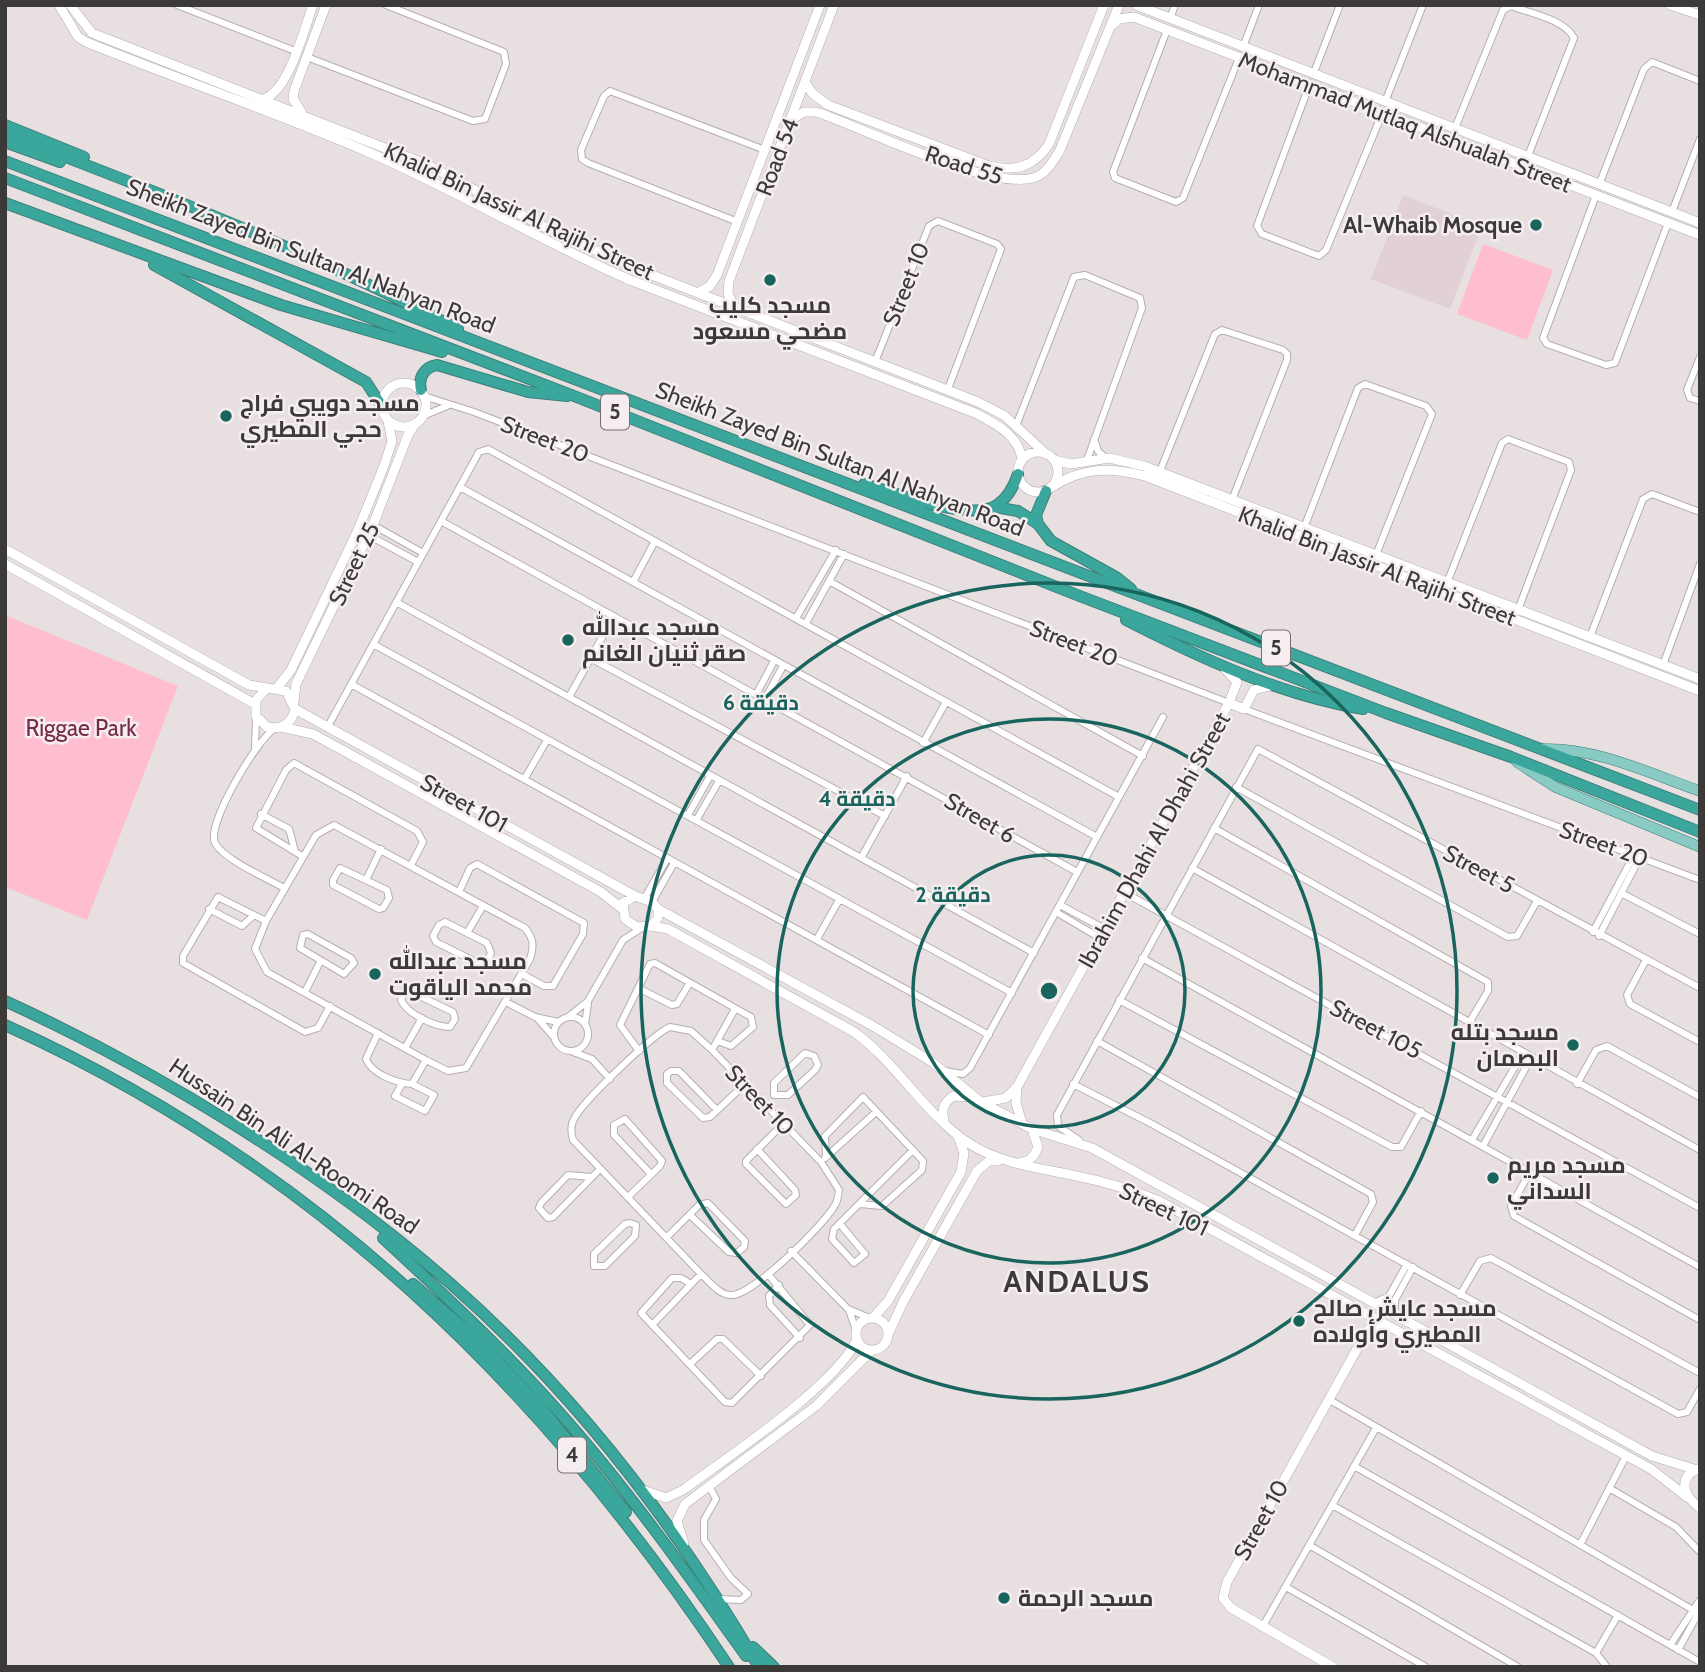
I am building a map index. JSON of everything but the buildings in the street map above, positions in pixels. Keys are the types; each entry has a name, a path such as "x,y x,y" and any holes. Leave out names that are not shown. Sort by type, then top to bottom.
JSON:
{"highway":[{"path":"5,125 70,150 111,174"},
{"path":"5,134 111,174 344,270 498,350"},
{"path":"5,142 69,165 111,174"},
{"name":"Sheikh Zayed Bin Sultan Al Nahyan Road","path":"5,162 1700,810"},
{"name":"Sheikh Zayed Bin Sultan Al Nahyan Road","path":"5,178 575,396 1077,595 1386,713 1511,757 1700,832"},
{"path":"5,204 345,326 492,365"},
{"path":"124,248 361,379 372,387 381,405"},
{"path":"422,393 423,374 427,368 437,365 527,392 575,396"},
{"path":"819,473 970,512 995,507 1018,511 1038,524 1051,541 1116,577 1141,598"},
{"path":"995,507 1009,492 1018,474"},
{"path":"1038,524 1037,508 1049,489"},
{"path":"1077,595 1220,665 1275,685 1348,706 1386,713"},
{"name":"Hussain Bin Ali Al-Roomi Road","path":"5,1001 137,1065 250,1137 418,1256 519,1349 577,1412 689,1555 759,1667"},
{"name":"Hussain Bin Ali Al-Roomi Road","path":"5,1025 124,1083 195,1127 271,1178 387,1267 471,1347 569,1452 676,1588 729,1667"},
{"path":"342,1200 497,1346 559,1412 626,1493 753,1667"},
{"path":"387,1267 426,1293 539,1405 611,1491 734,1667"},
{"path":"736,1628 774,1667"}],"main road":[{"name":"Sheikh Zayed Bin Sultan Al Nahyan Road","path":"1543,749 1566,750 1607,760 1700,791"},
{"name":"Sheikh Zayed Bin Sultan Al Nahyan Road","path":"1511,757 1555,788 1700,846"}],"street":[{"name":"Khalid Bin Jassir Al Rajihi Street","path":"59,5 78,37 424,177 575,256 986,419 1014,438 1020,445 1022,460"},
{"name":"Khalid Bin Jassir Al Rajihi Street","path":"70,5 92,33 428,165 586,248 948,390 1004,416 1045,453"},
{"path":"177,5 295,51"},
{"path":"263,99 276,93 285,78 313,5"},
{"path":"306,116 298,109 293,99 326,5"},
{"path":"307,57 473,121 485,119 506,64 504,52 386,5"},
{"name":"Road 54","path":"698,293 710,286 720,268 820,5"},
{"name":"Road 54","path":"735,308 728,294 732,273 834,5"},
{"name":"Road 55","path":"805,83 813,94 828,105 989,166 1015,169 1034,161 1042,154 1073,86 1104,5"},
{"name":"Road 55","path":"823,114 986,176 1016,181 1040,175 1054,160 1119,5"},
{"name":"Mohammad Mutlaq Alshualah Street","path":"1136,5 1144,15 1167,30 1700,235"},
{"path":"1170,19 1175,5"},
{"path":"1243,47 1259,5"},
{"path":"1313,75 1340,5"},
{"path":"1385,102 1423,5"},
{"path":"1670,5 1700,15"},
{"path":"1455,128 1503,10 1511,6 1541,16 1570,30 1574,37 1528,156"},
{"path":"1111,26 1127,17 1144,15"},
{"name":"Mohammad Mutlaq Alshualah Street","path":"1144,15 1170,19 1700,223"},
{"path":"1167,30 1113,172 1115,178 1176,202 1184,198 1239,58"},
{"path":"132,61 129,54 139,52"},
{"path":"1600,184 1644,69 1652,62 1700,81"},
{"path":"285,78 291,85 297,83"},
{"path":"1073,86 1084,91"},
{"path":"1310,86 1257,226 1262,234 1319,256 1326,250 1382,114"},
{"path":"1338,97 1343,93 1343,86"},
{"path":"738,222 588,163 582,159 581,150 604,96 610,91 765,150"},
{"path":"1359,105 1354,97 1360,93"},
{"path":"1067,99 1075,99 1079,103"},
{"path":"791,120 804,112 823,114 822,109 828,105"},
{"path":"1672,212 1700,139"},
{"path":"424,177 430,174 428,165"},
{"path":"1596,195 1543,338 1547,344 1606,365 1615,363 1668,223"},
{"path":"1626,206 1632,203 1631,196"},
{"path":"1645,214 1642,207 1649,204"},
{"name":"Street 10","path":"875,362 929,226 938,221 998,244 1001,249 948,390"},
{"path":"543,240 549,235 548,229"},
{"path":"575,256 576,247 586,248"},
{"path":"720,268 726,275 732,273"},
{"path":"1016,426 1074,277 1085,275 1143,301 1087,460"},
{"path":"1160,471 1215,334 1222,330 1283,350 1287,354 1287,360 1232,500"},
{"path":"829,357 833,354 834,346"},
{"path":"844,363 849,352"},
{"path":"1700,357 1687,390 1690,398 1700,401"},
{"path":"424,416 422,393 407,383 396,384 386,391 381,405 388,421 400,427 415,424 424,416 449,406"},
{"path":"1304,528 1358,388 1365,384 1426,406 1432,414 1376,555"},
{"name":"Street 20","path":"422,393 449,406 464,408 1228,703 1700,880"},
{"path":"1004,416 1023,408"},
{"name":"Street 25","path":"277,688 291,670 358,530 391,448 388,421"},
{"name":"Street 25","path":"294,706 296,684 368,536 408,435 415,424"},
{"path":"1093,437 1098,451 1106,458"},
{"path":"1447,583 1502,443 1508,439 1569,462 1571,470 1518,610"},
{"path":"327,728 478,452 488,449 1119,797"},
{"path":"1045,453 1054,460 1059,474 1049,489 1038,492 1025,487 1018,474 1022,460 1029,455 1045,453"},
{"name":"Khalid Bin Jassir Al Rajihi Street","path":"1054,460 1071,464 1106,458 1127,460 1160,471 1403,565 1417,576 1700,691"},
{"name":"Khalid Bin Jassir Al Rajihi Street","path":"1049,489 1076,474 1099,469 1120,470 1145,476 1398,575 1447,583 1700,679"},
{"path":"460,487 1097,837"},
{"path":"1590,637 1643,499 1652,494 1700,512"},
{"name":"Street 6","path":"441,521 907,776 1077,873"},
{"path":"373,525 423,553"},
{"path":"368,536 418,562"},
{"path":"633,582 655,541"},
{"path":"5,549 243,682 266,689 277,688 290,695 294,706 289,722 269,732 254,750 215,821 213,835 216,844 228,855 284,888"},
{"path":"796,618 836,550"},
{"path":"806,623 844,554"},
{"path":"5,564 254,704"},
{"path":"1663,665 1700,564"},
{"path":"1398,575 1403,571 1403,565"},
{"path":"829,581 1143,756"},
{"path":"396,602 1034,953"},
{"path":"569,697 593,660 614,616"},
{"path":"373,644 1012,993"},
{"path":"593,660 885,816"},
{"path":"756,695 774,661"},
{"path":"1220,665 1236,679 1228,703"},
{"path":"765,699 783,666"},
{"path":"351,684 989,1035"},
{"path":"1244,709 1254,690 1275,685"},
{"path":"254,750 258,733 254,704 266,689"},
{"path":"923,743 946,702"},
{"name":"Ibrahim Dhahi Al Dhahi Street","path":"1017,1087 1228,703"},
{"name":"Street 101","path":"294,706 327,728 814,994 943,1070 977,1100 1032,1129 1092,1148 1652,1456 1698,1469"},
{"path":"256,716 267,727 280,727"},
{"path":"943,1070 954,1074 967,1072 1163,717"},
{"name":"Street 101","path":"280,727 313,734 601,892 621,908"},
{"path":"524,778 547,740"},
{"name":"Street 5","path":"1236,788 1258,749 1700,988"},
{"path":"302,856 259,833 256,824 286,770 290,765 298,764 417,831 422,842 411,865"},
{"path":"688,815 710,776"},
{"path":"861,858 907,776"},
{"path":"697,819 719,781"},
{"path":"1092,1148 1056,1124 1057,1115 1236,788 1508,937 1517,936 1537,901"},
{"path":"467,818 474,817 475,808"},
{"path":"261,814 289,829 295,851"},
{"path":"492,832 493,823 500,822"},
{"path":"334,825 525,928 531,935 534,947 523,974 466,1068 448,1071 267,972 259,962 255,949 284,888 316,835 334,825"},
{"path":"1214,828 1488,982 1488,991 1469,1023"},
{"path":"366,880 381,849"},
{"path":"1596,934 1621,893 1637,856"},
{"path":"1596,934 1637,856"},
{"path":"647,902 670,861"},
{"path":"459,892 470,869 477,864 584,923 583,934 553,986 544,986 523,974"},
{"path":"340,868 366,880 389,894 382,910 337,888 332,882 340,868"},
{"path":"1192,868 1700,1150"},
{"name":"Street 105","path":"1125,893 1700,1208"},
{"path":"1621,893 1700,934"},
{"path":"266,921 222,897 215,899 183,956 188,967 305,1032 318,1028 330,1006"},
{"path":"622,940 625,919 621,908 625,900 647,902"},
{"path":"817,939 839,900"},
{"path":"554,1037 558,1023 588,1001 622,940 631,932 647,927 658,918 647,902"},
{"path":"1060,905 1103,933"},
{"path":"467,933 483,906"},
{"path":"209,909 242,926 254,915"},
{"path":"1056,912 1103,933"},
{"name":"Street 101","path":"625,919 647,927 668,929 805,1004 870,1044 957,1135 981,1150 1005,1160 1124,1187 1178,1212 1657,1473 1700,1508"},
{"path":"445,922 467,933 491,949 486,963 480,964 456,953 436,942 433,936 439,925 445,922"},
{"path":"303,935 351,958 354,963 344,974 320,962 300,948 303,935"},
{"path":"1142,958 1700,1267"},
{"path":"1646,960 1627,995 1630,1004 1700,1042"},
{"path":"305,992 320,962"},
{"path":"639,1051 620,1025 646,967 655,963 751,1017 753,1027 731,1046 718,1041"},
{"path":"774,987 781,985 782,976"},
{"path":"638,988 672,1005 677,1004 689,984"},
{"path":"405,989 453,1012 455,1019 450,1027 445,1027 422,1018 402,1005 405,989"},
{"path":"805,1004 808,996 814,994"},
{"path":"1119,1000 1392,1147 1401,1147 1421,1111"},
{"path":"588,1001 585,1026 592,1059"},
{"path":"506,1002 535,1017 558,1023"},
{"path":"712,1050 735,1009"},
{"path":"535,1017 562,1050 592,1059 610,1079"},
{"path":"568,1017 579,1019 585,1026"},
{"path":"405,1048 422,1018"},
{"name":"Street 10","path":"677,1026 691,1031 712,1050 782,1125 824,1159 839,1189 835,1205 824,1220 746,1291 728,1296 701,1274 573,1140 572,1124 580,1108 663,1030 677,1026"},
{"path":"378,1033 367,1063 402,1084 412,1084 434,1095 425,1111 395,1096 402,1084"},
{"path":"572,1051 582,1048 587,1041"},
{"path":"1097,1041 1371,1194 1373,1202 1355,1235"},
{"path":"1577,1084 1596,1050 1607,1046 1700,1097"},
{"path":"1472,1140 1523,1054"},
{"path":"764,1104 774,1094 774,1083 800,1056 814,1056 818,1065 815,1070 788,1095 774,1094"},
{"path":"1483,1146 1531,1058"},
{"path":"412,1084 426,1060"},
{"path":"717,1110 679,1071 667,1074 667,1083 699,1116 706,1118 717,1110 744,1085"},
{"path":"1073,1084 1355,1235 1678,1414 1687,1412 1700,1389"},
{"path":"944,1122 942,1112 945,1102 953,1096 977,1100 1006,1098 1017,1087"},
{"path":"1017,1087 1016,1103 1023,1123"},
{"path":"824,1159 824,1136 860,1099 866,1099 923,1161 922,1170 882,1206 860,1203"},
{"path":"824,1159 876,1112"},
{"path":"628,1197 660,1166 661,1157 625,1119 620,1119 611,1130 651,1174"},
{"path":"757,1149 795,1190 796,1195 786,1204 746,1164 757,1149 782,1125"},
{"path":"1019,1163 1027,1162 1035,1156 1038,1147 1032,1129"},
{"path":"638,1488 666,1498 683,1490 810,1393 849,1355 863,1322 873,1319 888,1301 961,1172 964,1153 957,1135"},
{"path":"840,1224 865,1256 854,1263 832,1239 834,1229 913,1150"},
{"path":"689,1555 678,1530 680,1512 709,1486 816,1406 872,1350 883,1345 902,1302 977,1171 989,1161 1005,1160"},
{"path":"592,1177 568,1175 541,1203 539,1208 542,1213 548,1218 553,1217 599,1170"},
{"path":"1530,1172 1511,1206 1514,1216 1700,1320"},
{"path":"1178,1212 1185,1210 1187,1200"},
{"path":"667,1237 691,1216 699,1205 708,1203 745,1241 744,1247 737,1253 729,1252 691,1216"},
{"path":"636,1225 625,1224 594,1254 594,1266 604,1266 635,1236 636,1225 645,1216"},
{"path":"1209,1229 1209,1221 1216,1216"},
{"path":"824,1220 834,1229"},
{"path":"791,1251 848,1309 886,1323 888,1335"},
{"path":"1460,1295 1480,1261 1491,1258 1700,1373"},
{"path":"1374,1303 1386,1299 1410,1266"},
{"path":"1395,1315 1395,1300 1410,1266"},
{"path":"691,1284 672,1278 642,1309 644,1317 729,1403 738,1400 809,1329 809,1321 768,1273"},
{"path":"652,1325 701,1274"},
{"path":"779,1285 769,1296 770,1304 800,1338"},
{"path":"848,1309 861,1347 872,1350"},
{"path":"1365,1314 1367,1331 1381,1323"},
{"name":"Street 10","path":"1333,1667 1231,1608 1223,1598 1227,1581 1367,1331"},
{"path":"690,1364 717,1339 723,1339 761,1376"},
{"path":"1328,1399 1691,1609 1699,1611 1678,1650"},
{"path":"1551,1415 1552,1407 1558,1405"},
{"path":"1263,1626 1376,1428"},
{"path":"1580,1545 1626,1456"},
{"path":"1354,1465 1700,1662"},
{"path":"1687,1497 1685,1481 1698,1469"},
{"path":"703,1476 716,1499 704,1520 704,1540 731,1578 744,1588 747,1597 732,1601 718,1599"},
{"path":"1609,1488 1676,1527 1700,1552"},
{"path":"1332,1505 1596,1653 1607,1667"},
{"path":"1309,1545 1518,1667"},
{"path":"1286,1587 1426,1667"},
{"path":"1670,1645 1691,1609 1700,1600"},
{"path":"1596,1653 1618,1615"}],"shaded area":[{"path":"1403,195 1482,226 1450,309 1371,279"}],"green space":[{"path":"1483,244 1553,270 1527,340 1457,314"},
{"name":"Riggae Park","path":"5,615 178,686 87,920 5,887"}],"place":[{"name":"Al-Whaib Mosque","path":"1536,225"},
{"name":"مسجد كليب مضحي مسعود","path":"770,280"},
{"name":"مسجد دويبي فراج حجي المطيري","path":"226,416"},
{"name":"مسجد عبدالله صقر ثنيان الغانم","path":"568,640"},
{"name":"مسجد عبدالله محمد الياقوت","path":"375,974"},
{"name":"مسجد بتله البصمان","path":"1573,1045"},
{"name":"مسجد مريم السداني","path":"1493,1178"},
{"name":"مسجد عايش صالح المطيري وأولاده","path":"1299,1321"},
{"name":"مسجد الرحمة","path":"1004,1598"}],"district":[{"name":"ANDALUS","path":"1077,1282"}]}
